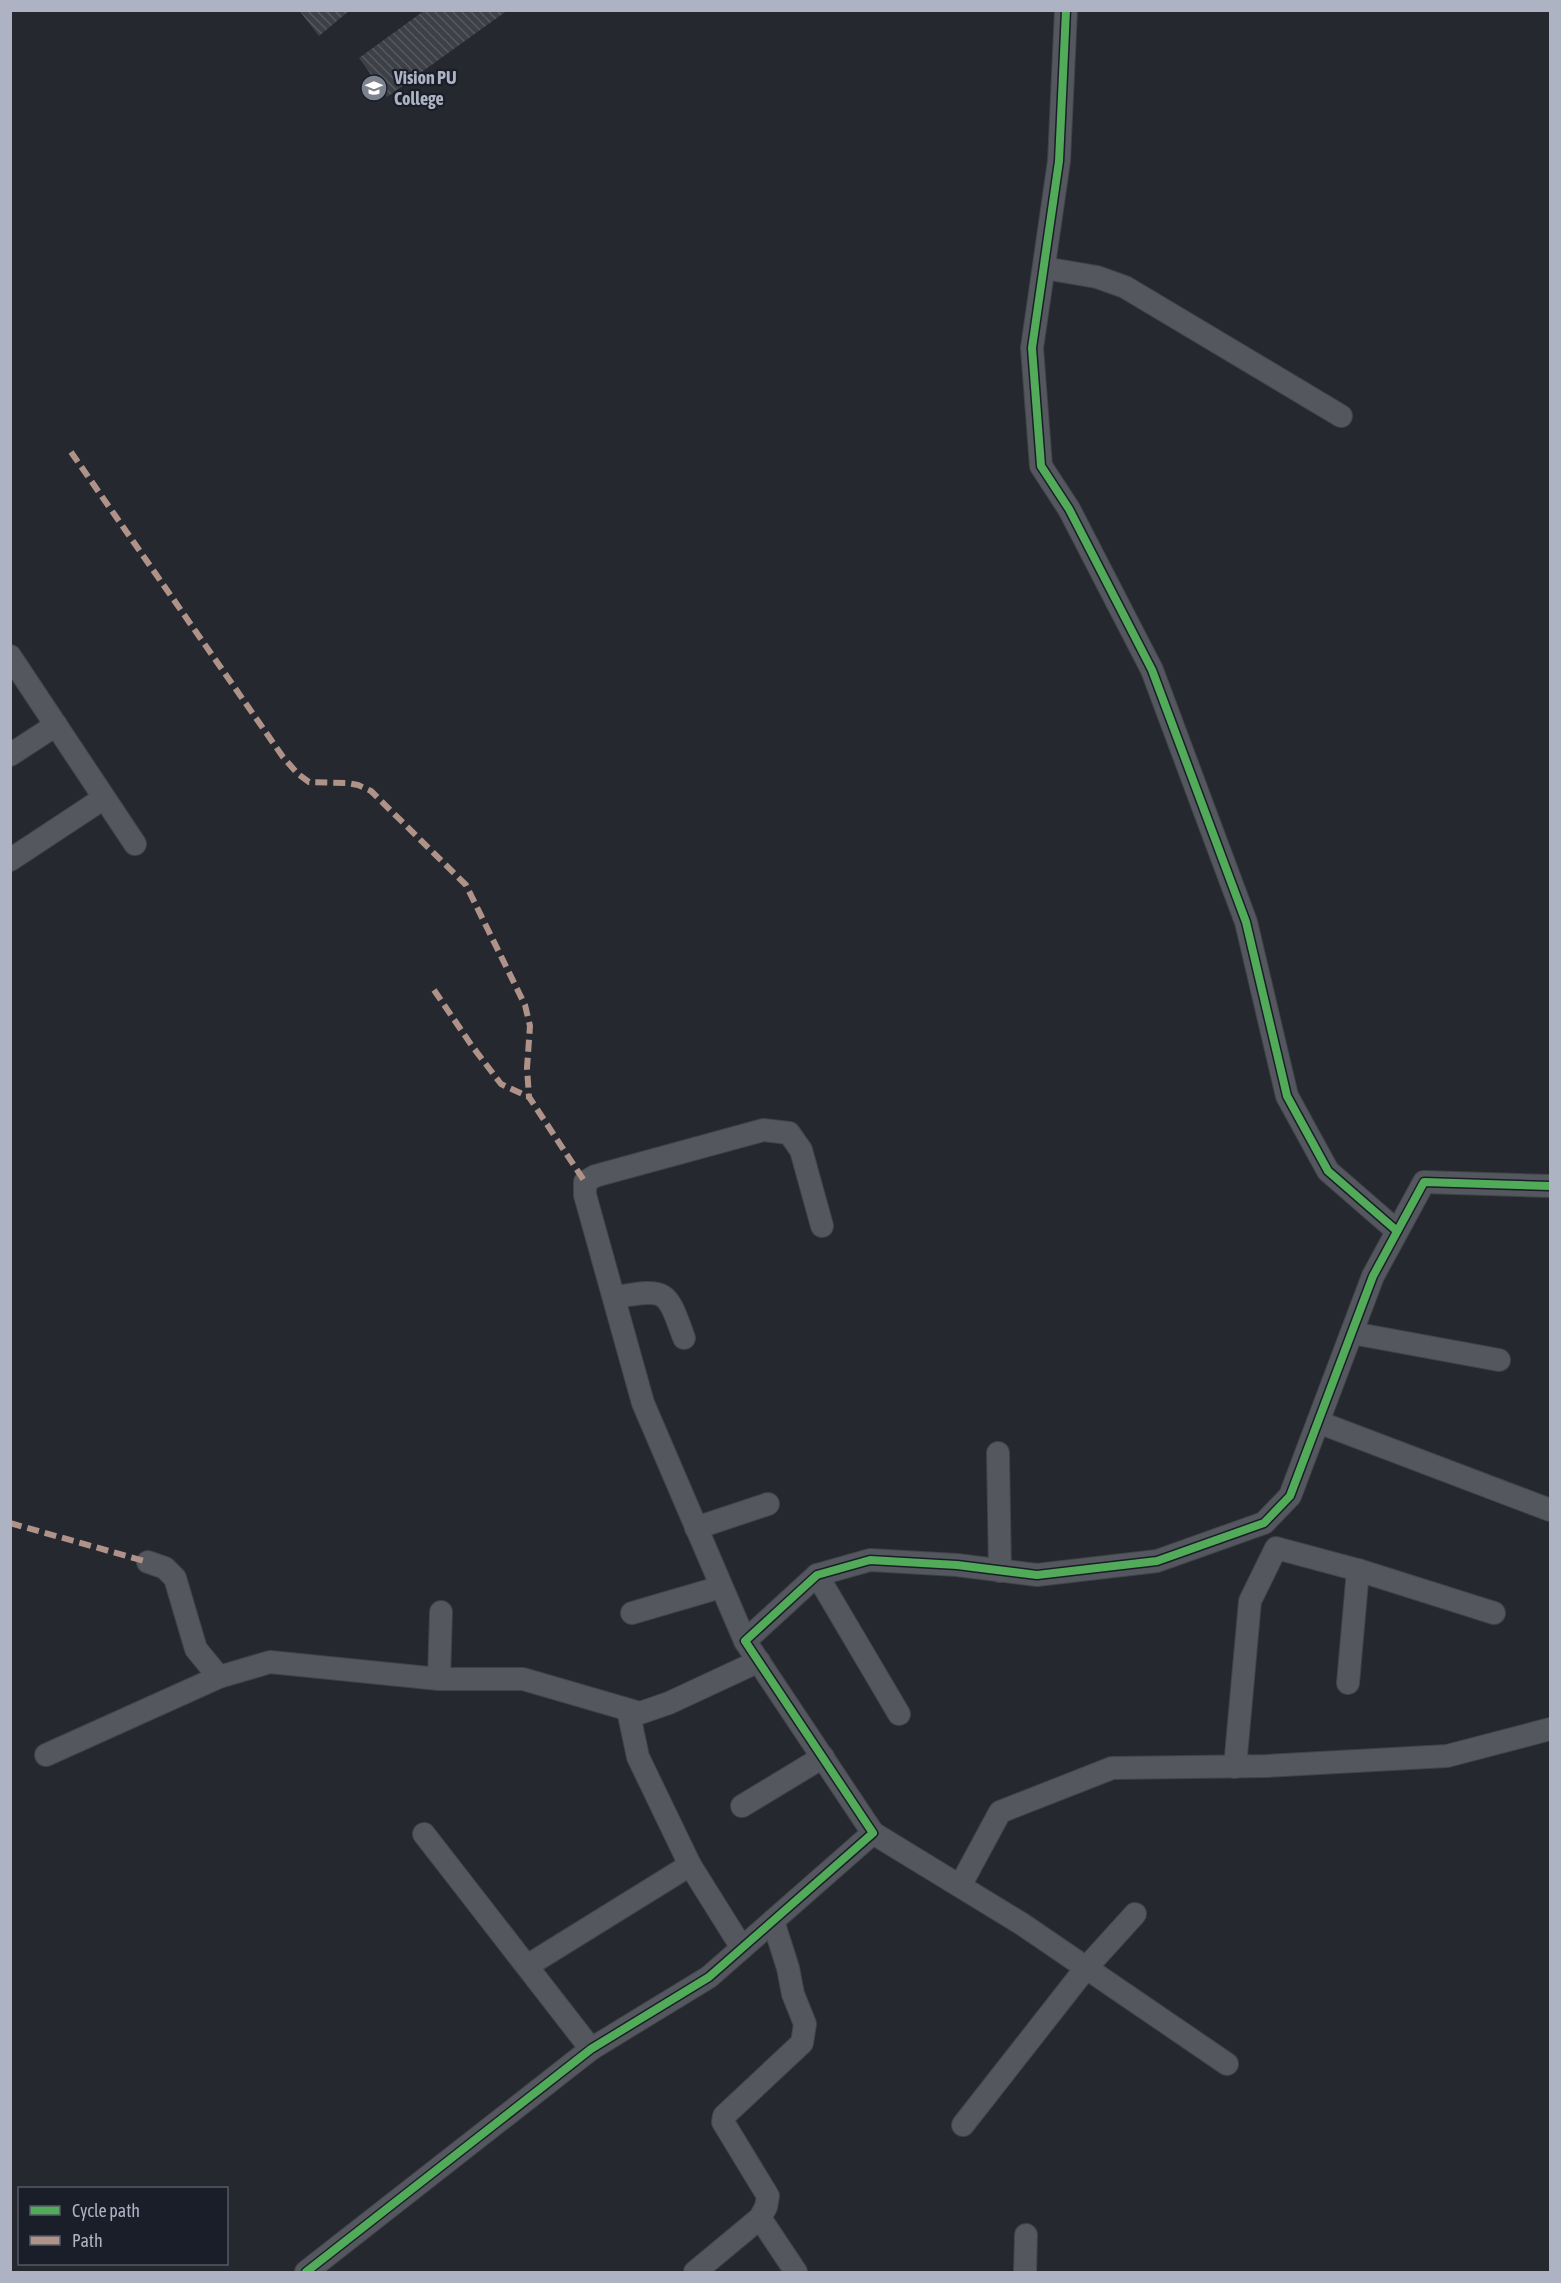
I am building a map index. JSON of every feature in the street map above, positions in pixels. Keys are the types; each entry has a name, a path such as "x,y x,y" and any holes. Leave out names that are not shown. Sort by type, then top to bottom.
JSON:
{"street":[{"path":"1066,10 1059,161 1032,348 1041,466 1069,509 1152,670 1246,922 1287,1096 1328,1171 1397,1231"},
{"path":"1044,268 1097,277 1125,287 1341,416"},
{"path":"10,656 135,844"},
{"path":"10,755 56,725"},
{"path":"10,860 104,798"},
{"path":"822,1226 801,1150 789,1133 763,1130 595,1176 585,1182 585,1195 643,1403 745,1641 873,1833 1022,1924 1227,2064"},
{"path":"745,1641 817,1575 870,1560 957,1565 1037,1575 1157,1561 1264,1523 1290,1496 1373,1276 1424,1182 1551,1186"},
{"path":"615,1298 648,1292 663,1295 672,1305 684,1338"},
{"path":"1352,1333 1499,1360"},
{"path":"1318,1422 1551,1510"},
{"path":"998,1453 1000,1571"},
{"path":"696,1528 768,1504"},
{"path":"1264,1523 1276,1548 1358,1570 1494,1613"},
{"path":"1235,1767 1250,1601 1276,1548"},
{"path":"148,1562 165,1568 176,1578 196,1649 219,1677"},
{"path":"1348,1683 1358,1570"},
{"path":"817,1575 899,1714"},
{"path":"632,1613 721,1587"},
{"path":"439,1679 441,1612"},
{"path":"46,1755 219,1677 270,1662 439,1679 523,1679 640,1713 669,1703 759,1661"},
{"path":"628,1710 638,1757 690,1865 742,1948"},
{"path":"960,1886 1000,1812 1112,1768 1235,1767 1446,1756 1551,1729"},
{"path":"742,1806 823,1757"},
{"path":"312,2271 591,2049 709,1977 873,1833"},
{"path":"424,1834 591,2049"},
{"path":"527,1966 690,1865"},
{"path":"963,2125 1086,1968 1135,1914"},
{"path":"695,2272 760,2218 766,2207 768,2196 723,2122 727,2111 802,2043 805,2033 805,2024 793,1995 788,1968 773,1920"},
{"path":"760,2218 796,2272"},
{"path":"1025,2272 1026,2235"}],"building":[{"path":"299,10 350,10 319,36"},
{"path":"425,10 508,10 387,97 359,58"}],"marked path":[{"path":"71,452 283,757 298,774 309,782 347,783 371,791 466,885 525,1005 530,1026 527,1068 529,1097 585,1182"},
{"path":"434,990 501,1084 529,1097"},
{"path":"10,1523 148,1562"}],"cycle path":[{"path":"1066,10 1059,161 1032,348 1041,466 1069,509 1152,670 1246,922 1287,1096 1328,1171 1397,1231"},
{"path":"306,2272 591,2049 709,1977 873,1833 745,1641 817,1575 870,1560 957,1565 1037,1575 1157,1561 1264,1523 1290,1496 1373,1276 1424,1182 1550,1186"}],"place":[{"name":"Vision PU College","path":"374,88"}]}
